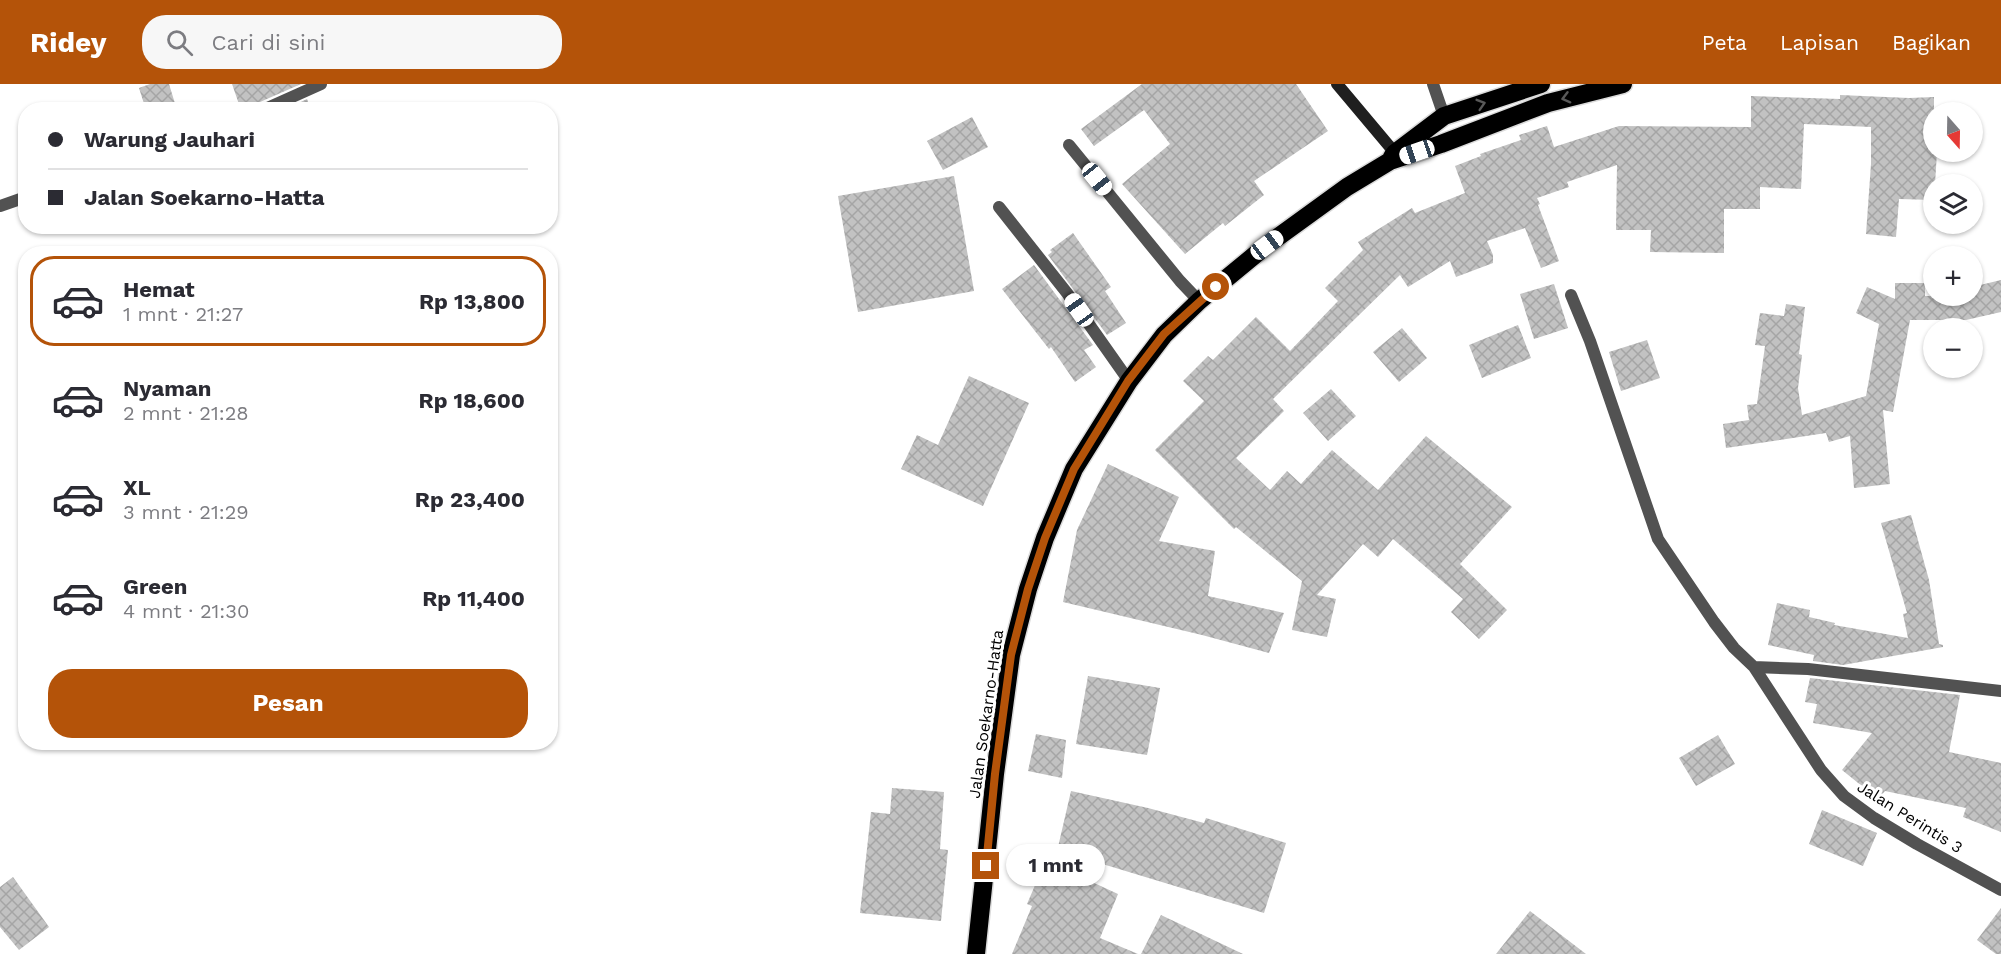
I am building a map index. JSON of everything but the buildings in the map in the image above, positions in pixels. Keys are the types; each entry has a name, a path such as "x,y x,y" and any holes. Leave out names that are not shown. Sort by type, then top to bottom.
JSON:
{"highway":[{"name":"Jalan Soekarno-Hatta","path":"976,954 995,774 1011,655 1028,589 1045,538 1074,469 1128,381 1164,334 1199,301 1267,245 1324,203 1394,158 1444,116 1541,84"},
{"name":"Jalan Soekarno-Hatta","path":"1394,158 1548,103 1623,84"}],"street":[{"path":"281,102 321,84"},
{"path":"1337,84 1394,158"},
{"path":"1433,84 1444,116"},
{"path":"1069,145 1172,272 1199,301"},
{"path":"0,206 18,200"},
{"path":"999,207 1067,292 1128,381"},
{"name":"Jalan Perintis 3","path":"1571,295 1590,341 1658,538 1714,622 1734,648 1754,668 1821,770 1844,796 1874,818 1917,844 2001,890"},
{"path":"1754,668 1808,669 2001,691"}],"route":[{"path":"986,866 995,774 1011,655 1028,589 1045,538 1074,469 1128,381 1164,334 1216,287"}]}
